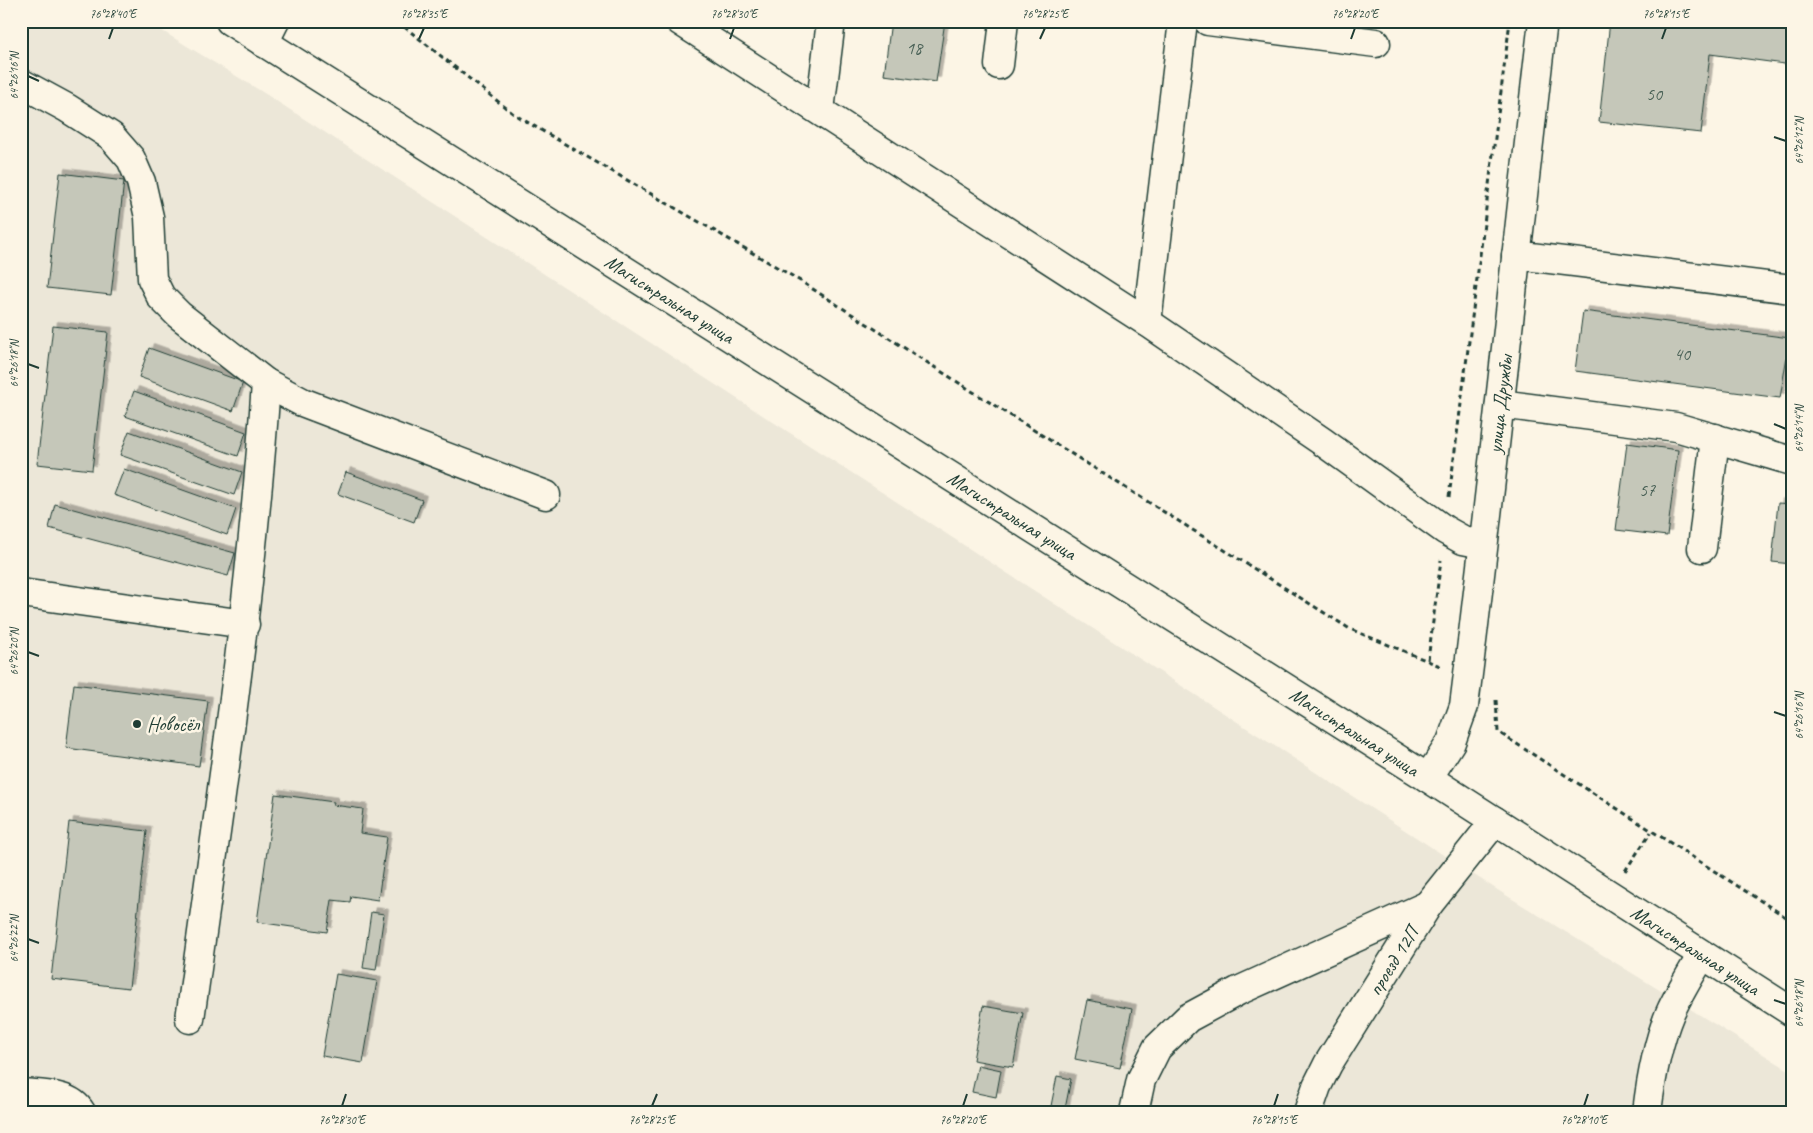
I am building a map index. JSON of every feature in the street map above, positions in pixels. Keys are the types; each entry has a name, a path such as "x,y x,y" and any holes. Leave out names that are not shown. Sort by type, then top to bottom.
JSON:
{"main road":[{"name":"Магистральная улица","path":"230,21 269,32 1792,1012"},
{"path":"680,21 1146,322 1323,442 1445,530 1463,540 1483,544"},
{"path":"820,110 831,21"},
{"path":"999,65 1004,21"},
{"path":"1146,322 1183,21"},
{"path":"1208,21 1376,43"},
{"name":"улица Дружбы","path":"1428,778 1451,742 1464,706 1543,21"},
{"path":"21,83 67,108 111,136 131,159 141,182 149,217 152,279 161,297 178,315 266,383 302,402 546,495"},
{"path":"1516,255 1792,289"},
{"path":"190,1019 245,624 260,475 266,383"},
{"path":"1500,404 1676,427 1792,461"},
{"path":"1702,548 1715,438"},
{"path":"21,593 245,624"},
{"name":"проезд 12П","path":"1308,1112 1317,1086 1328,1064 1428,905 1495,822"},
{"path":"1134,1112 1141,1080 1157,1048 1188,1018 1238,991 1428,905"},
{"path":"1649,1110 1657,1053 1680,993 1702,955"},
{"path":"21,1093 66,1099 77,1105 81,1112"}],"path":[{"path":"397,21 515,115 794,277 1350,629 1446,669 1468,673"},
{"path":"1428,661 1510,21"},
{"path":"1496,697 1498,732 1792,921"}],"shaded area":[{"path":"21,21 146,21 264,93 1496,889 1792,1072 1792,1112 21,1112"}],"building":[{"path":"891,21 945,21 936,82 884,75"},
{"path":"1610,21 1792,21 1792,65 1710,54 1701,133 1599,122"},
{"path":"60,173 124,181 111,295 47,288"},
{"path":"1583,311 1790,338 1780,398 1575,371"},
{"path":"53,326 108,332 92,470 37,464"},
{"path":"149,348 243,382 233,411 139,377"},
{"path":"134,391 246,432 238,456 125,416"},
{"path":"129,431 242,472 234,495 120,455"},
{"path":"1627,443 1678,450 1667,536 1616,530"},
{"path":"124,469 236,509 227,535 114,495"},
{"path":"346,472 422,500 414,522 338,494"},
{"path":"1778,503 1792,504 1792,564 1772,562"},
{"path":"55,504 235,553 228,576 49,528"},
{"name":"Новосёл","path":"74,684 208,701 199,766 66,748"},
{"path":"275,794 334,802 333,805 363,809 360,833 387,837 378,900 351,896 350,902 332,900 327,932 257,922"},
{"path":"69,822 147,831 129,988 51,979"},
{"path":"371,912 384,914 376,970 363,968"},
{"path":"336,974 377,981 363,1063 322,1056"},
{"path":"1087,1000 1132,1009 1120,1068 1075,1059"},
{"path":"983,1006 1023,1013 1013,1067 973,1060"},
{"path":"978,1065 1001,1070 996,1097 972,1092"},
{"path":"1057,1076 1071,1079 1065,1109 1051,1106"}],"place":[{"name":"Новосёл","path":"137,724"}]}
